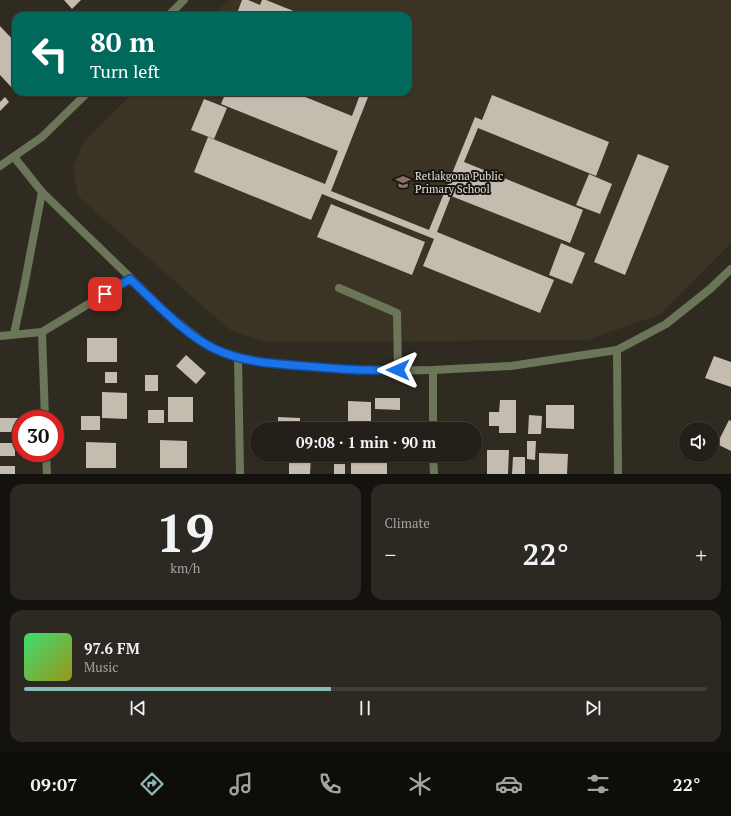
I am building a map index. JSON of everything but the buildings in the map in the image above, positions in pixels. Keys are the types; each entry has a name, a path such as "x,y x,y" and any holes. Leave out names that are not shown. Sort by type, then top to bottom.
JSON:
{"street":[{"path":"172,12 184,0"},
{"path":"0,166 42,137 84,96"},
{"path":"14,157 42,192 130,279 204,343 238,357 266,363 364,371 433,370 511,366 617,350 666,324 710,289 731,269"},
{"path":"14,334 42,192"},
{"path":"0,336 42,332 130,279"},
{"path":"339,288 397,313 398,370"},
{"path":"42,332 45,410"},
{"path":"617,350 618,474"},
{"path":"238,357 240,474"},
{"path":"433,370 433,422"},
{"path":"46,462 47,474"},
{"path":"433,462 434,474"}],"shaded area":[{"name":"Retlakgona Public Primary School","path":"229,0 731,0 731,243 661,314 587,340 269,342 231,331 78,196 73,168 84,141 130,96 412,96 412,12 217,12"}],"place":[{"name":"Retlakgona Public Primary School","path":"403,182"}],"route":[{"path":"105,294 130,279 204,343 215,349 238,357 266,363 364,371 398,370"}]}
